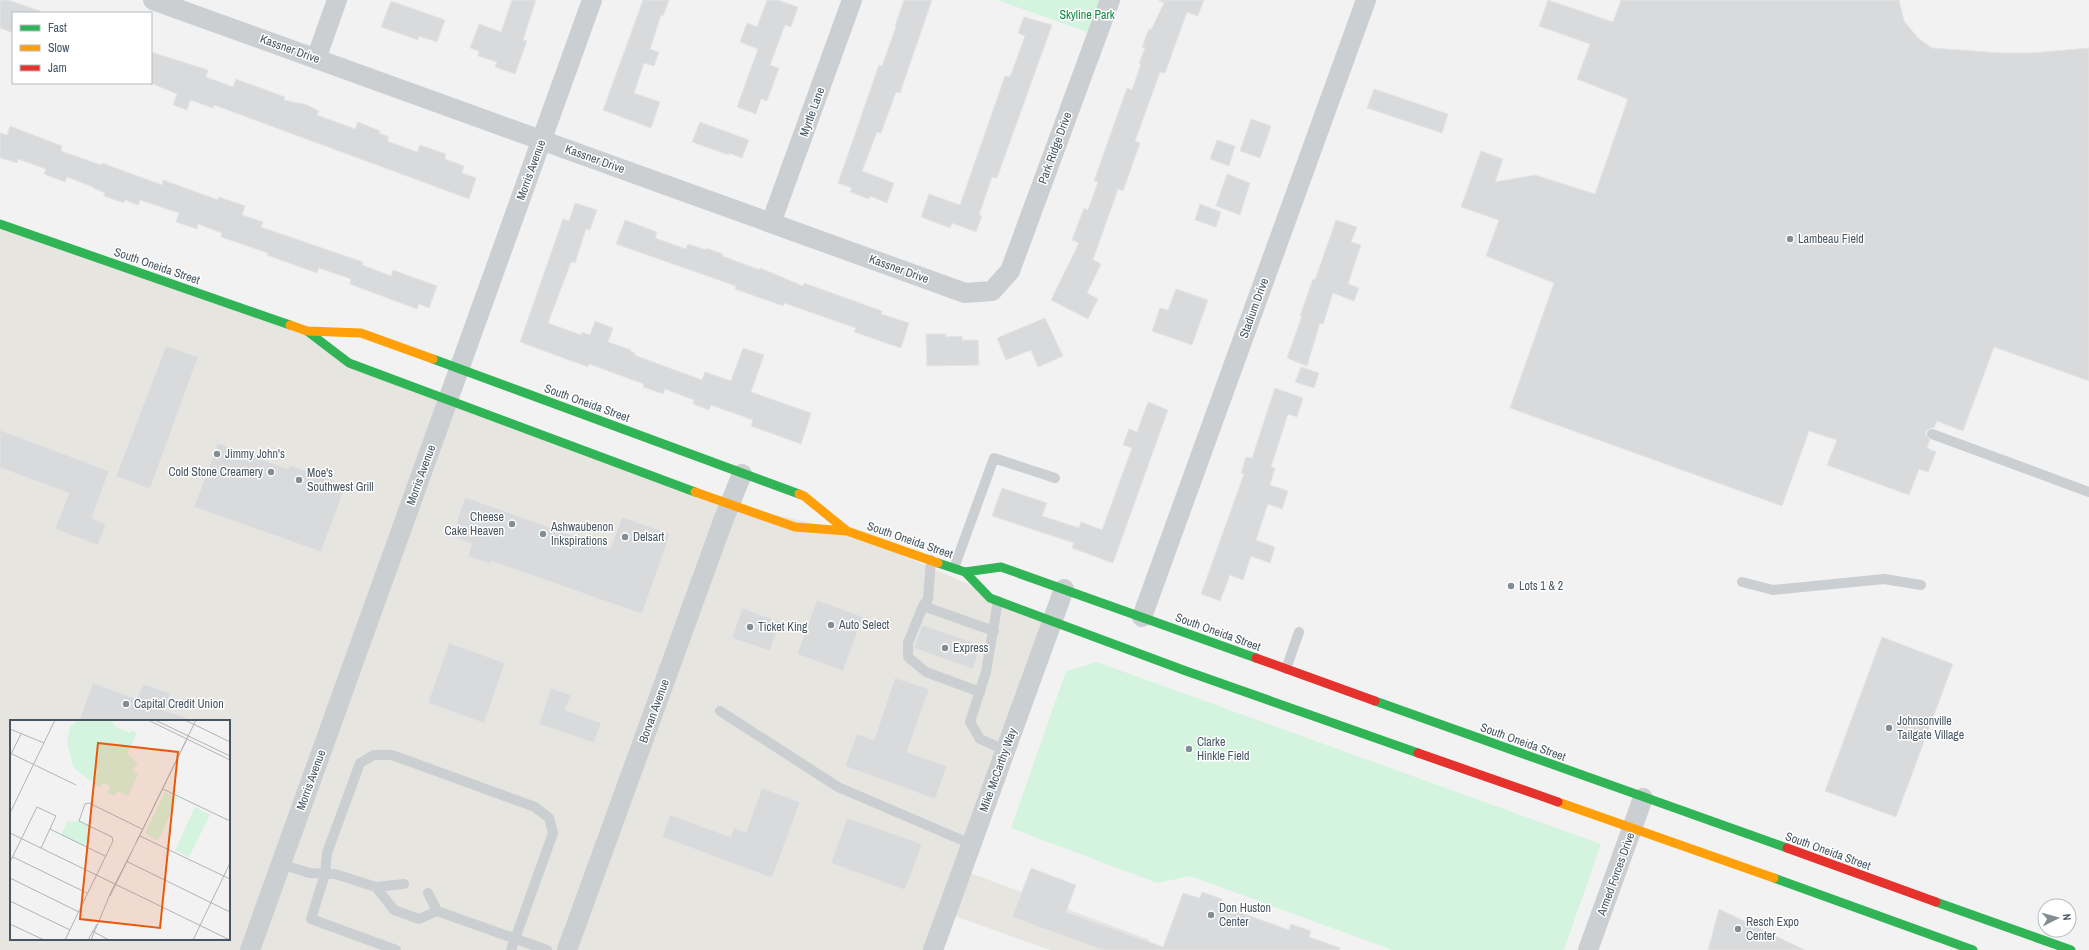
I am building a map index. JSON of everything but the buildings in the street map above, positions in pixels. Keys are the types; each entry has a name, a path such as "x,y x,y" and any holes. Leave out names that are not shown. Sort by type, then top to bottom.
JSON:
{"street":[{"name":"Kassner Drive","path":"153,0 965,293 992,291"},
{"path":"316,59 337,0"},
{"name":"Morris Avenue","path":"250,950 592,0"},
{"name":"Myrtle Lane","path":"771,223 852,0"},
{"name":"Park Ridge Drive","path":"992,291 1010,271 1110,0"},
{"name":"Stadium Drive","path":"1142,617 1366,0"},
{"name":"South Oneida Street","path":"0,224 307,331 360,333 804,496 847,531"},
{"name":"South Oneida Street","path":"307,331 349,363 448,401 730,505 795,527 847,531 932,560 965,572 990,598 998,601 1186,671 1973,950"},
{"name":"Borvan Avenue","path":"567,950 742,474"},
{"name":"South Oneida Street","path":"965,572 1001,567 2071,950"},
{"name":"Mike McCarthy Way","path":"933,950 1064,589"},
{"name":"Armed Forces Drive","path":"1588,950 1643,798"}],"lane":[{"path":"1932,434 2089,492"},
{"path":"954,568 994,458 1055,478"},
{"path":"932,560 928,599 923,606 908,643 908,657 926,672 980,692"},
{"path":"1742,582 1773,590 1884,579 1921,585"},
{"path":"998,601 986,672 970,722 980,739 1005,750"},
{"path":"923,606 994,631"},
{"path":"1286,669 1299,632"},
{"path":"720,711 838,787 971,844"},
{"path":"396,950 311,919 325,874 327,853 360,763 374,755 392,755 535,808 549,818 553,833 511,950"},
{"path":"281,864 309,873 335,874 376,887 404,884"},
{"path":"376,887 394,910 419,919 437,911 547,950"},
{"path":"428,893 437,911"}],"shaded area":[{"path":"0,224 307,331 349,363 730,505 847,531 1053,621 962,870 1150,940 1147,950 1050,950 946,913 933,950 0,950"}],"green space":[{"name":"Skyline Park","path":"997,0 1110,0 1096,35"},
{"name":"Clarke Hinkle Field","path":"1097,662 1601,844 1564,950 1392,950 1190,876 1157,883 1011,828 1066,671"}],"traffic: fast":[{"path":"0,224 290,325"},
{"path":"307,331 349,363 695,492"},
{"path":"433,359 799,494"},
{"path":"938,563 965,572 1001,567 1256,658"},
{"path":"965,572 990,598 1186,671 1418,753"},
{"path":"1375,701 1787,848"},
{"path":"1774,878 1973,950"},
{"path":"1936,902 2071,950"}],"traffic: slow":[{"path":"290,325 307,331 361,333 433,359"},
{"path":"695,492 795,527 847,531 938,563"},
{"path":"799,494 804,496 847,531"},
{"path":"1558,802 1774,878"}],"traffic: jam":[{"path":"1256,658 1375,701"},
{"path":"1418,753 1558,802"},
{"path":"1787,848 1936,902"}],"place":[{"name":"Lambeau Field","path":"1790,239"},
{"name":"Jimmy John's","path":"217,454"},
{"name":"Cold Stone Creamery","path":"271,472"},
{"name":"Moe's Southwest Grill","path":"299,480"},
{"name":"Cheese Cake Heaven","path":"512,524"},
{"name":"Ashwaubenon Inkspirations","path":"543,534"},
{"name":"Delsart","path":"625,537"},
{"name":"Lots 1 & 2","path":"1511,586"},
{"name":"Auto Select","path":"831,625"},
{"name":"Ticket King","path":"750,627"},
{"name":"Express","path":"945,648"},
{"name":"Capital Credit Union","path":"126,704"},
{"name":"Johnsonville Tailgate Village","path":"1889,728"},
{"name":"Clarke Hinkle Field","path":"1189,749"},
{"name":"Don Huston Center","path":"1211,915"},
{"name":"Resch Expo Center","path":"1738,929"}]}
